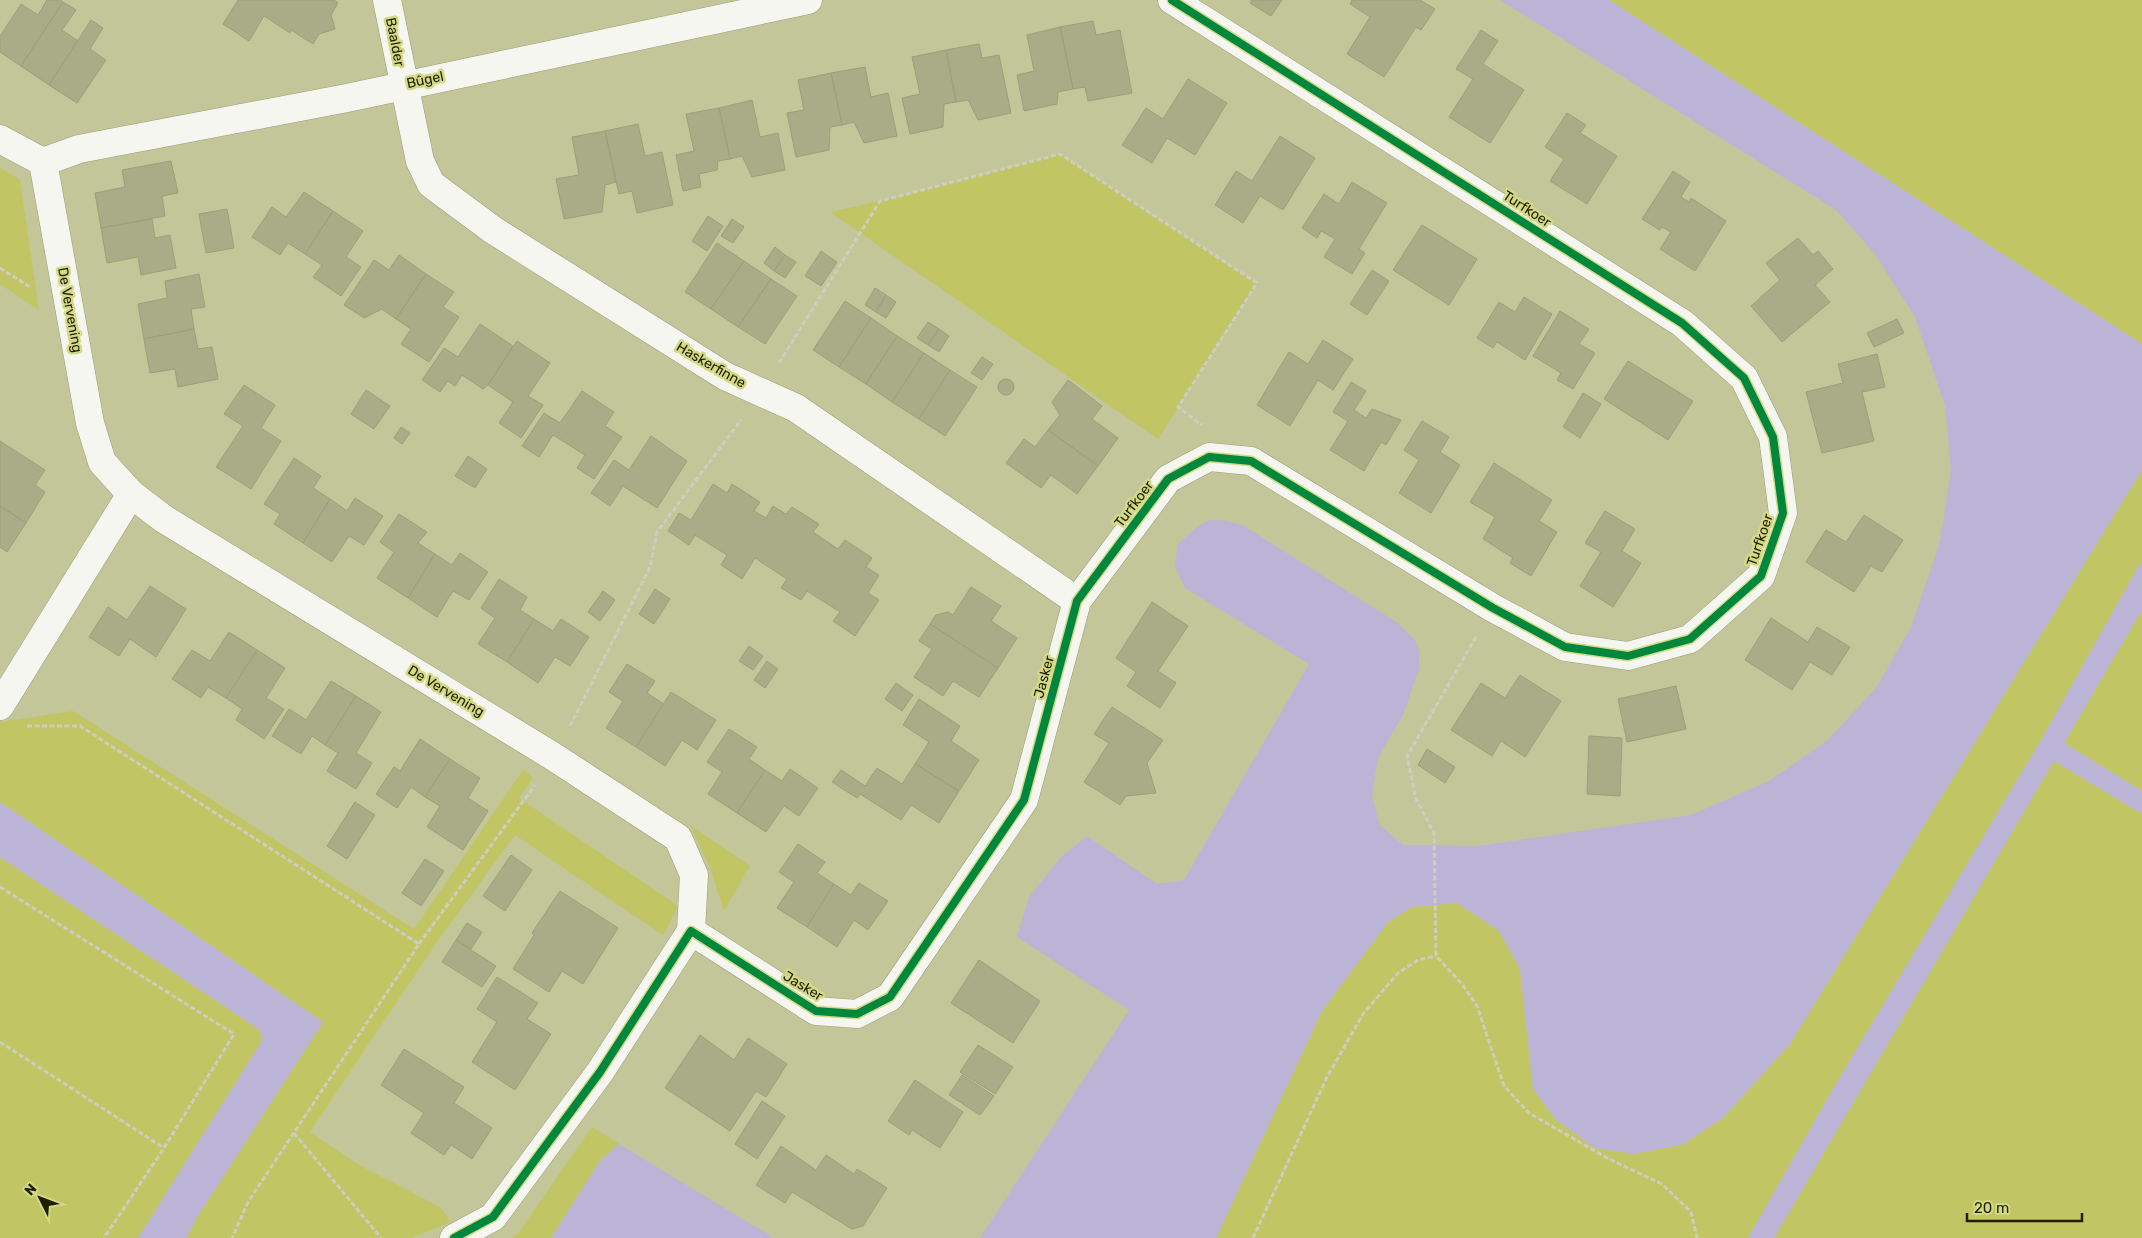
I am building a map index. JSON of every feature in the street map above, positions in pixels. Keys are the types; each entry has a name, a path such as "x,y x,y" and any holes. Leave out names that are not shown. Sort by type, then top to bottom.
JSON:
{"street":[{"name":"Baalder","path":"387,0 404,85"},
{"name":"Bûgel","path":"43,162 79,149 347,98 808,0"},
{"name":"Turfkoer","path":"1077,601 1168,479 1209,457 1251,461 1493,608 1565,647 1628,656 1690,639 1761,576 1783,513 1773,437 1744,378 1682,323 1172,0"},
{"name":"Haskerfinne","path":"404,85 420,161 431,184 494,230 725,376 796,408 1077,601"},
{"path":"0,139 43,162"},
{"name":"De Vervening","path":"43,162 90,423 102,462 131,494 164,518 554,757 678,838 694,876 692,931"},
{"path":"0,706 131,494"},
{"name":"Jasker","path":"692,931 816,1011 856,1014 890,997 1024,800 1077,601"},
{"path":"454,1238 493,1217 600,1072 692,931"}],"path":[{"path":"1493,608 1407,756 1416,799 1434,833 1436,956 1462,984 1477,1006 1504,1086 1529,1113 1609,1159 1662,1184 1692,1212 1697,1238"},
{"path":"20,726 80,726 419,944 248,1202 232,1238"},
{"path":"0,887 234,1034 164,1148 104,1238"},
{"path":"1253,1238 1327,1076 1363,1014 1398,973 1418,960 1436,956"},
{"path":"0,1042 164,1148"},
{"path":"294,1132 382,1238"}],"green space":[{"path":"1609,0 2142,0 2142,344"},
{"path":"1060,154 1257,283 1158,439 830,212 880,201"},
{"path":"0,167 20,180 39,310 0,284"},
{"path":"2142,470 2142,560 2041,740 1833,1089 1748,1238 1216,1238 1322,1011 1388,922 1412,907 1457,903 1499,930 1520,969 1533,1089 1556,1120 1595,1148 1634,1154 1684,1144 1724,1117 1790,1044"},
{"path":"2142,610 2142,791 2064,743"},
{"path":"73,711 414,929 523,770 533,778 519,798 678,906 663,935 515,835 437,942 310,1132 359,1165 440,1207 451,1222 411,1238 186,1238 196,1219 323,1022 0,802 0,722"},
{"path":"2054,760 2142,814 2142,1238 1774,1238"},
{"path":"690,825 750,866 724,911 710,867"},
{"path":"0,857 260,1030 262,1041 138,1238 0,1238"},
{"path":"592,1127 619,1144 600,1161 551,1238 512,1238 519,1232"}],"shaded area":[{"path":"1500,0 1609,0 2142,344 2142,470 1790,1044 1724,1117 1684,1144 1634,1154 1595,1148 1556,1120 1533,1089 1520,969 1499,931 1457,903 1412,907 1388,922 1322,1011 1216,1238 980,1238 1129,1010 1017,937 1029,897 1061,857 1087,836 1157,884 1184,880 1309,664 1185,588 1175,567 1178,544 1201,524 1208,521 1222,520 1244,526 1398,623 1415,640 1419,651 1419,668 1404,713 1378,758 1372,795 1379,824 1403,845 1478,846 1691,815 1769,781 1828,740 1876,688 1911,627 1940,542 1951,470 1945,406 1915,317 1874,253 1836,210"},
{"path":"2142,560 2142,610 2064,743 2142,791 2142,814 2054,761 1774,1238 1748,1238 1833,1089 2041,740"},
{"path":"0,802 323,1022 196,1219 186,1238 138,1238 262,1041 260,1030 0,857"},
{"path":"619,1144 774,1238 551,1238 600,1161"}],"building":[{"path":"47,0 60,0 63,2 21,66 0,52 0,36 21,4 38,15"},
{"path":"238,0 334,0 338,3 331,15 335,29 319,34 313,44 291,30 290,33 264,16 249,41 223,24"},
{"path":"1252,0 1282,0 1271,16 1250,3"},
{"path":"1352,0 1420,0 1435,9 1421,30 1416,27 1384,77 1347,54 1370,17 1350,4"},
{"path":"63,2 76,10 62,30 78,41 49,85 21,66"},
{"path":"91,20 103,28 90,49 106,60 77,103 49,85"},
{"path":"1093,21 1096,35 1120,30 1132,93 1088,101 1085,87 1073,89 1060,27"},
{"path":"1060,27 1073,89 1058,92 1057,104 1024,111 1017,75 1034,71 1027,35"},
{"path":"1481,30 1498,41 1483,64 1524,90 1490,143 1449,117 1473,79 1456,69"},
{"path":"979,44 982,58 999,55 1011,113 978,120 968,100 956,102 946,50"},
{"path":"946,50 956,102 944,104 943,127 910,134 902,98 920,94 912,57"},
{"path":"865,67 871,97 888,93 897,136 864,143 854,122 842,125 831,73"},
{"path":"831,73 842,125 830,127 829,150 796,157 787,113 804,110 798,80"},
{"path":"1188,79 1227,103 1195,155 1167,138 1152,163 1122,145 1146,108 1163,119"},
{"path":"752,100 760,137 778,133 785,170 752,177 742,156 730,159 719,108"},
{"path":"719,108 730,159 718,161 717,170 699,174 701,187 683,191 676,155 694,151 686,114"},
{"path":"1567,113 1586,125 1580,133 1617,156 1587,204 1550,181 1564,159 1545,147"},
{"path":"638,124 645,156 662,152 673,205 637,213 632,191 619,194 605,131"},
{"path":"605,131 616,182 605,185 602,212 564,219 556,179 579,175 572,137"},
{"path":"1280,136 1315,158 1283,210 1260,196 1243,223 1215,205 1236,171 1252,181"},
{"path":"171,161 178,193 162,196 165,216 101,228 95,193 125,187 122,170"},
{"path":"1673,171 1690,182 1681,197 1689,202 1691,198 1726,221 1695,271 1660,249 1671,232 1662,227 1660,230 1642,219"},
{"path":"1352,182 1387,203 1359,249 1365,253 1352,274 1324,257 1335,239 1321,231 1317,238 1302,228 1324,194 1339,204"},
{"path":"304,192 333,211 305,254 288,243 280,255 252,237 272,207 286,217"},
{"path":"227,209 234,248 206,253 199,214"},
{"path":"333,211 363,231 346,257 361,267 341,296 313,277 322,265 305,254"},
{"path":"708,216 723,226 707,251 692,241"},
{"path":"152,219 155,238 170,235 176,268 141,275 138,257 107,263 101,228"},
{"path":"732,219 744,227 733,243 721,236"},
{"path":"1422,225 1477,259 1449,305 1393,270"},
{"path":"1798,238 1813,255 1818,251 1833,269 1815,285 1830,302 1782,342 1751,306 1780,280 1766,263"},
{"path":"717,243 744,261 711,309 685,292"},
{"path":"775,247 785,255 774,271 764,263"},
{"path":"821,251 837,262 821,286 805,276"},
{"path":"399,255 426,274 396,319 382,309 364,318 344,305 374,260 389,270"},
{"path":"785,255 796,262 785,278 774,271"},
{"path":"744,261 771,279 738,327 711,309"},
{"path":"1372,270 1389,281 1367,315 1350,304"},
{"path":"199,274 205,307 191,309 194,329 144,339 138,304 167,298 165,281"},
{"path":"426,274 454,292 443,307 459,317 429,362 401,344 411,329 396,319"},
{"path":"771,279 797,296 765,344 738,327"},
{"path":"875,288 886,295 876,312 865,305"},
{"path":"886,295 896,302 886,318 876,312"},
{"path":"1524,297 1552,314 1525,360 1497,342 1493,348 1477,338 1499,302 1515,312"},
{"path":"845,301 871,318 839,367 813,350"},
{"path":"1560,311 1589,329 1579,344 1595,353 1573,389 1557,380 1561,373 1533,356"},
{"path":"871,318 897,336 866,384 839,367"},
{"path":"1897,319 1904,333 1874,347 1867,333"},
{"path":"928,322 939,329 928,345 917,338"},
{"path":"480,324 513,346 488,385 483,389 462,375 455,386 448,381 440,392 422,380 444,348 458,357"},
{"path":"194,329 198,349 212,347 218,379 178,387 175,369 150,373 144,339"},
{"path":"939,329 949,336 939,352 928,345"},
{"path":"897,336 924,353 892,402 866,384"},
{"path":"1323,340 1353,359 1333,390 1318,380 1290,426 1257,405 1289,352 1308,364"},
{"path":"517,341 550,363 528,396 543,405 521,438 499,423 513,402 488,385"},
{"path":"924,353 950,370 919,419 892,402"},
{"path":"1877,354 1885,387 1862,392 1874,441 1822,453 1806,392 1843,383 1838,364"},
{"path":"982,357 993,364 982,380 971,373"},
{"path":"1628,361 1693,401 1668,440 1604,399"},
{"path":"950,370 977,387 945,436 919,419"},
{"path":"1006,379 1014,387 1006,395 998,387"},
{"path":"1068,380 1102,406 1092,419 1118,438 1098,466 1048,430 1060,415 1052,402"},
{"path":"1351,382 1366,391 1354,410 1366,418 1372,409 1401,420 1386,445 1381,442 1364,471 1330,450 1348,421 1333,412"},
{"path":"244,385 275,405 261,428 281,441 251,489 216,467 243,426 224,414"},
{"path":"366,390 390,406 374,429 351,414"},
{"path":"582,391 614,412 605,426 622,437 594,479 577,468 585,455 553,435 539,457 522,446 544,413 560,423"},
{"path":"1583,393 1601,404 1580,438 1563,427"},
{"path":"1422,421 1449,437 1440,452 1460,465 1431,513 1399,493 1419,460 1404,450"},
{"path":"401,427 410,433 402,444 394,438"},
{"path":"1048,430 1098,466 1077,494 1051,475 1041,488 1006,463 1024,439 1035,447"},
{"path":"651,436 687,461 657,508 623,486 610,506 591,493 614,460 629,470"},
{"path":"0,441 45,470 35,485 45,492 26,523 0,506"},
{"path":"468,456 487,469 475,488 455,476"},
{"path":"294,458 321,476 313,488 330,499 303,543 274,524 280,514 264,504"},
{"path":"1494,463 1552,500 1539,521 1557,532 1531,576 1510,563 1513,558 1483,539 1495,517 1470,502"},
{"path":"713,484 727,493 732,484 760,502 754,511 766,518 773,506 786,514 792,507 819,524 813,532 838,549 845,540 872,558 866,567 879,575 868,593 879,600 855,636 833,621 840,612 807,591 801,600 781,588 787,579 755,558 742,579 721,565 727,555 695,535 689,545 668,531 679,513 691,520"},
{"path":"355,498 383,516 364,545 349,536 332,562 303,543 330,499 347,511"},
{"path":"0,506 26,523 7,552 0,547"},
{"path":"1605,511 1635,529 1622,551 1641,563 1613,607 1580,586 1601,552 1585,543"},
{"path":"399,514 427,532 418,543 435,554 408,598 377,578 394,552 380,542"},
{"path":"1864,515 1903,540 1882,572 1871,566 1854,592 1806,562 1826,530 1846,542"},
{"path":"460,553 488,572 469,600 453,591 437,617 408,598 435,554 452,565"},
{"path":"499,579 527,597 520,610 534,619 507,662 478,644 495,618 481,608"},
{"path":"150,586 186,609 156,657 130,639 119,656 89,637 108,607 127,620"},
{"path":"971,587 1001,606 991,621 1017,638 998,668 930,624 936,615 948,612 953,615"},
{"path":"655,589 670,599 654,624 639,614"},
{"path":"603,591 615,600 600,621 588,612"},
{"path":"1152,602 1188,626 1158,671 1176,683 1160,708 1127,686 1136,672 1116,658"},
{"path":"1771,618 1808,642 1817,627 1850,647 1832,675 1810,662 1792,690 1745,660"},
{"path":"534,619 553,631 561,619 589,637 570,666 555,657 538,683 507,662"},
{"path":"930,624 998,668 979,697 953,681 943,696 914,677 932,649 919,641"},
{"path":"229,632 257,650 226,698 208,687 201,698 172,679 192,650 210,661"},
{"path":"749,646 763,656 753,670 739,661"},
{"path":"257,650 285,668 266,698 284,709 264,739 236,720 242,709 226,698"},
{"path":"767,661 778,669 765,688 754,680"},
{"path":"627,664 655,681 647,693 664,704 636,747 606,728 623,701 609,692"},
{"path":"1520,675 1561,701 1525,757 1501,741 1492,756 1451,730 1481,683 1505,698"},
{"path":"331,681 356,696 325,745 312,736 301,754 272,736 289,709 306,720"},
{"path":"896,683 913,695 902,711 885,699"},
{"path":"1676,686 1686,729 1627,742 1618,699"},
{"path":"671,692 716,720 697,750 682,740 665,766 636,747"},
{"path":"356,696 381,712 356,753 372,763 356,789 327,771 338,753 325,745"},
{"path":"919,699 960,726 951,741 979,760 959,791 915,764 929,742 903,725"},
{"path":"1112,707 1163,740 1147,763 1156,793 1126,796 1120,805 1084,782 1109,743 1094,734"},
{"path":"729,729 757,747 749,759 765,770 737,813 708,794 722,772 707,762"},
{"path":"1589,736 1622,738 1620,796 1587,794"},
{"path":"420,739 450,759 425,797 411,787 397,808 376,794 394,767 400,771"},
{"path":"1427,749 1455,767 1445,783 1418,765"},
{"path":"450,759 480,778 468,798 488,811 463,850 427,827 440,806 425,797"},
{"path":"915,764 959,791 939,823 911,805 901,820 860,794 857,798 832,782 841,770 865,786 877,768 902,784"},
{"path":"790,769 818,788 799,816 784,806 766,832 737,813 765,770 782,781"},
{"path":"355,802 375,815 347,859 327,846"},
{"path":"798,844 825,862 817,873 834,884 807,927 777,908 794,882 779,872"},
{"path":"511,855 532,870 505,911 483,896"},
{"path":"425,859 444,871 421,906 402,893"},
{"path":"859,883 888,901 868,930 854,920 837,947 807,927 834,884 851,895"},
{"path":"560,891 618,928 583,984 562,971 549,992 513,969 534,935 532,933"},
{"path":"467,923 482,932 471,949 456,940"},
{"path":"456,940 496,966 482,987 442,962"},
{"path":"979,960 1040,1001 1013,1043 951,1003"},
{"path":"497,977 538,1003 527,1019 551,1034 515,1090 472,1062 497,1022 477,1009"},
{"path":"700,1035 734,1060 748,1038 787,1064 766,1097 756,1091 730,1131 665,1088"},
{"path":"978,1045 1013,1067 995,1094 960,1072"},
{"path":"404,1049 464,1087 454,1103 492,1128 472,1159 451,1145 444,1155 411,1133 424,1113 381,1085"},
{"path":"962,1075 994,1096 980,1115 949,1095"},
{"path":"915,1080 963,1112 940,1148 912,1130 909,1135 888,1121"},
{"path":"762,1101 785,1116 757,1159 735,1144"},
{"path":"781,1146 816,1170 826,1155 854,1174 857,1169 887,1188 863,1226 852,1229 792,1192 785,1203 756,1185"}],"cycle path":[{"path":"454,1238 493,1217 600,1072 691,931 816,1011 857,1014 890,997 1024,800 1077,601 1168,479 1209,457 1251,461 1493,608 1565,647 1628,656 1690,639 1761,576 1783,513 1773,437 1744,378 1682,323 1172,0"}]}
